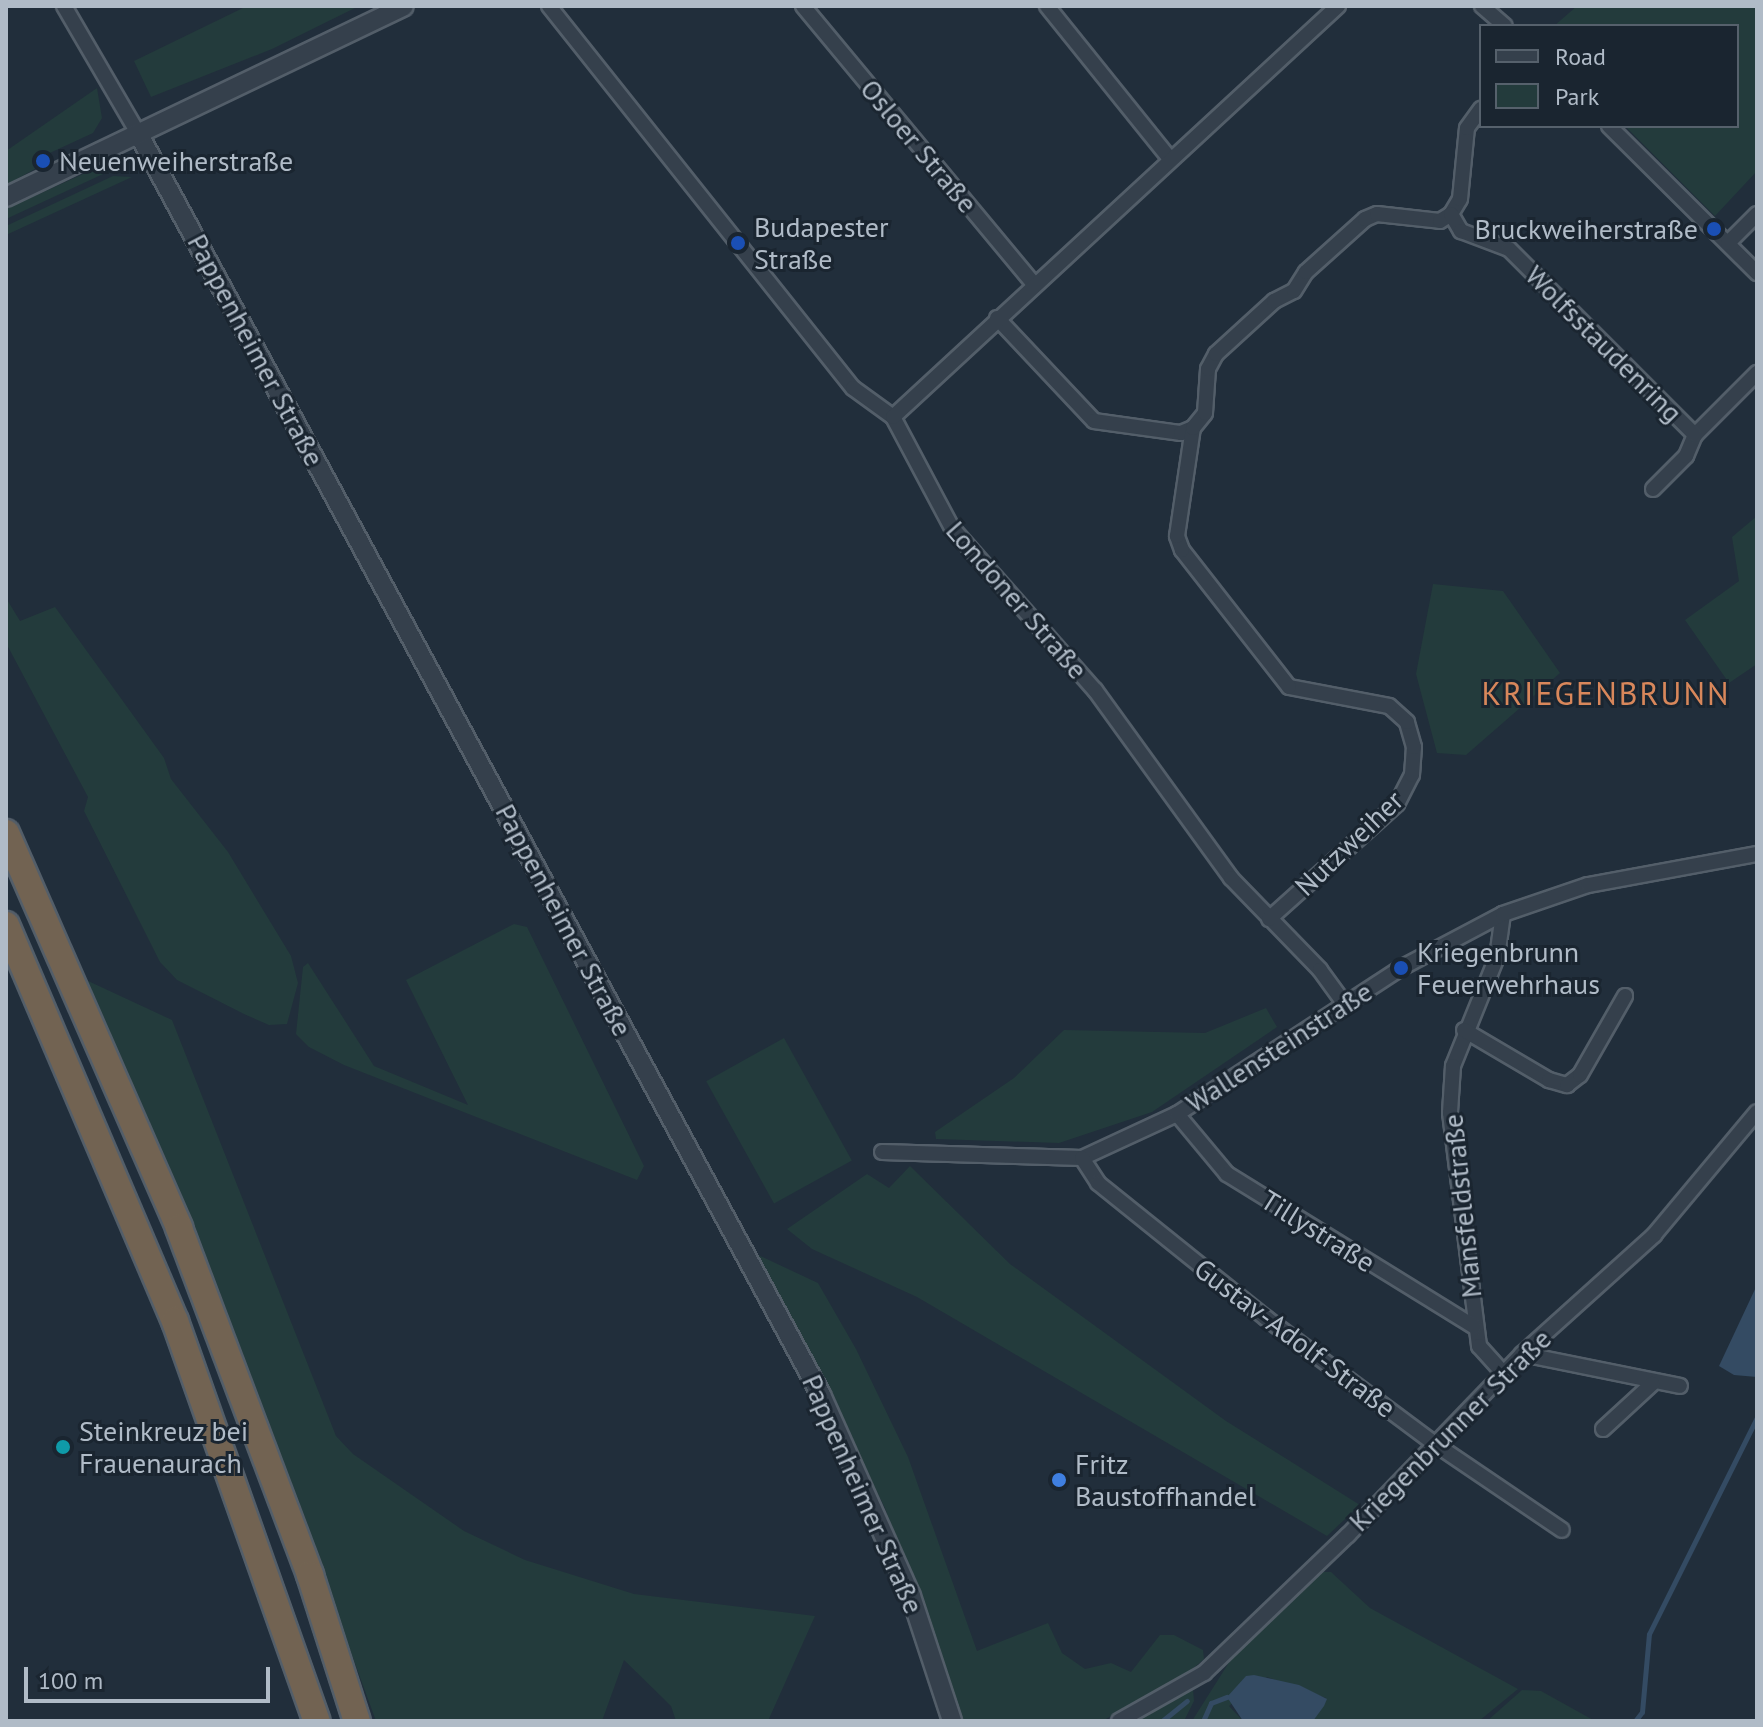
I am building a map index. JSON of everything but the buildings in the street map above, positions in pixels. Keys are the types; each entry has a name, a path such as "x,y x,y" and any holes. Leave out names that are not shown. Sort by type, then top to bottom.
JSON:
{"highway":[{"path":"6,833 179,1228 310,1575 357,1721"},
{"path":"6,925 175,1321 317,1721"}],"street":[{"path":"64,6 139,135"},
{"path":"6,197 404,6"},
{"name":"Londoner Straße","path":"549,6 853,388 893,417 952,528 1095,690 1192,829 1344,1003"},
{"name":"Osloer Straße","path":"803,6 1035,285"},
{"path":"1047,6 1170,159"},
{"path":"893,417 1338,6"},
{"path":"1482,6 1503,24"},
{"path":"997,318 1094,421 1181,433 1193,428 1205,413 1208,369 1216,354 1274,301 1294,291 1306,272 1365,219 1377,214 1440,221 1451,214 1460,199 1467,128 1479,112"},
{"path":"1611,128 1757,273"},
{"name":"Pappenheimer Straße","path":"139,135 743,1250 879,1518 911,1596 952,1721"},
{"name":"Wolfsstaudenring","path":"1451,214 1461,231 1509,249 1695,435"},
{"path":"1728,243 1757,214"},
{"path":"1653,489 1686,456 1695,435 1757,373"},
{"name":"Nutzweiher","path":"1193,428 1177,536 1182,550 1289,687 1383,704 1401,714 1410,729 1415,756 1403,796 1269,919"},
{"name":"Wallensteinstraße","path":"882,1152 1082,1158 1177,1114 1344,1003 1503,914 1588,885 1757,854"},
{"name":"Mansfeldstraße","path":"1503,914 1497,957 1464,1030 1453,1066 1450,1113 1475,1327 1479,1346 1504,1374"},
{"path":"1464,1030 1549,1080 1567,1085 1580,1075 1625,996"},
{"name":"Kriegenbrunner Straße","path":"1119,1721 1204,1673 1522,1354 1654,1235 1757,1112"},
{"name":"Tillystraße","path":"1177,1114 1227,1174 1475,1327"},
{"name":"Gustav-Adolf-Straße","path":"1082,1158 1098,1183 1142,1220 1435,1444 1562,1530"},
{"path":"1522,1354 1652,1384 1680,1386"},
{"path":"1603,1429 1652,1384"}],"green space":[{"path":"247,6 359,6 272,49 151,97 134,61"},
{"path":"1577,6 1757,6 1757,171 1715,216 1627,128 1739,128 1739,24 1556,24"},
{"path":"97,88 102,118 93,133 39,158 42,165 6,185 6,151"},
{"path":"114,160 114,169 6,219 6,209"},
{"path":"113,176 132,177 6,235 6,226"},
{"path":"1757,516 1757,664 1729,683 1685,620 1739,581 1732,537"},
{"path":"1433,584 1503,591 1560,673 1466,755 1437,753 1416,674"},
{"path":"6,598 20,621 55,607 164,758 171,779 228,852 291,956 298,983 287,1024 269,1025 244,1014 177,980 160,962 84,811 88,797 6,643"},
{"path":"514,924 527,927 644,1166 637,1180 344,1065 309,1047 296,1034 303,967 308,963 374,1066 468,1105 406,980"},
{"path":"86,980 172,1020 336,1436 353,1454 464,1531 525,1560 634,1594 815,1616 768,1721 676,1721 671,1706 624,1660 602,1721 376,1721 249,1373"},
{"path":"1266,1008 1277,1027 1152,1112 1059,1143 936,1139 935,1132 1014,1078 1064,1030 1205,1033"},
{"path":"784,1038 852,1160 774,1204 706,1081"},
{"path":"910,1166 1010,1264 1226,1421 1360,1505 1327,1536 917,1297 812,1249 787,1229 867,1174 889,1188"},
{"path":"756,1254 818,1283 856,1349 908,1457 977,1651 1048,1623 1062,1653 1085,1669 1111,1663 1131,1672 1160,1635 1174,1635 1203,1650 1204,1659 1181,1679 1102,1721 961,1721 885,1508"},
{"path":"1320,1572 1331,1572 1370,1608 1518,1689 1479,1721 1313,1721 1326,1698 1267,1677 1229,1706 1243,1721 1192,1721 1240,1645"},
{"path":"1193,1689 1194,1701 1184,1721 1136,1721"},
{"path":"1522,1690 1541,1691 1595,1721 1487,1721"}],"water":[{"path":"1757,1285 1757,1377 1734,1375 1719,1366"},
{"path":"1246,1676 1299,1685 1327,1699 1313,1721 1243,1721 1227,1697"}],"waterway":[{"path":"1635,1721 1642,1712 1649,1634 1757,1417"},
{"path":"1203,1721 1211,1703 1227,1697"},
{"path":"1162,1721 1187,1701"}],"place":[{"name":"Neuenweiherstraße","path":"43,161"},
{"name":"Bruckweiherstraße","path":"1714,229"},
{"name":"Budapester Straße","path":"738,243"},
{"name":"Kriegenbrunn Feuerwehrhaus","path":"1401,968"},
{"name":"Steinkreuz bei Frauenaurach","path":"63,1447"},
{"name":"Fritz Baustoffhandel","path":"1059,1480"}],"district":[{"name":"KRIEGENBRUNN","path":"1606,693"}]}
